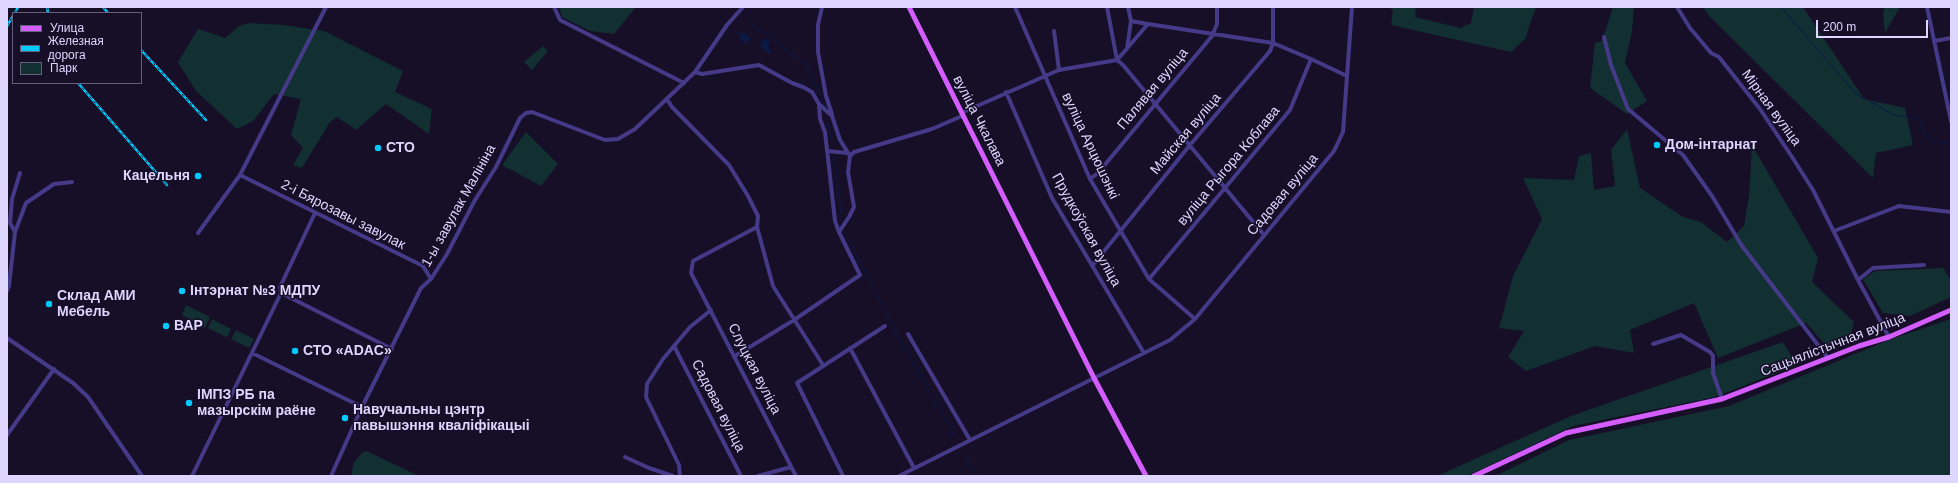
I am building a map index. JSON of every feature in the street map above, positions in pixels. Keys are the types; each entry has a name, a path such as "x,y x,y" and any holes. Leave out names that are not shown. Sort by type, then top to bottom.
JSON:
{"main road":[{"name":"вуліца Чкалава","path":"909,7 1094,378 1146,476"},
{"name":"Сацыялістычная вуліца","path":"1474,476 1574,430 1722,399 1828,358 1889,337 1951,310"}],"street":[{"path":"198,233 240,175 326,7"},
{"path":"554,7 560,20 684,83"},
{"name":"1-ы завулак Малініна","path":"331,476 362,407 421,288 431,279 447,254 475,200 496,167 515,126 526,113 532,112 541,114 605,140 618,139 635,129 695,72 737,13 743,7"},
{"path":"822,7 818,24 818,52 826,96 840,140 848,154 848,172 854,207 850,217 839,232"},
{"name":"вуліца Арцюшэнкі","path":"1015,7 1090,179 1149,279 1195,319"},
{"path":"1107,7 1117,60 1123,65 1264,235"},
{"path":"1127,50 1131,21 1128,7"},
{"name":"Палявая вуліца","path":"1090,179 1098,173 1212,36 1217,24 1217,7"},
{"path":"1273,7 1273,43"},
{"name":"Садовая вуліца","path":"899,476 1170,340 1195,319 1334,151 1343,132 1352,7"},
{"name":"Мірная вуліца","path":"1677,7 1690,28 1711,52 1719,57 1760,109 1809,184 1889,337"},
{"path":"1928,7 1951,122"},
{"path":"1131,21 1212,36 1273,43 1347,76"},
{"path":"828,151 848,154 932,129 1006,92 1059,70 1117,60 1148,24"},
{"path":"1054,31 1059,70"},
{"path":"1604,37 1611,65 1628,109 1684,155 1712,196 1742,246 1828,358"},
{"path":"1934,41 1951,38"},
{"name":"Майская вуліца","path":"1092,266 1190,145 1270,51 1273,43"},
{"name":"вуліца Рыгора Коблава","path":"1149,279 1290,110 1311,59"},
{"path":"695,72 702,74 759,65 812,92 819,104 832,116"},
{"name":"Прудкоўская вуліца","path":"1006,92 1052,198 1144,353"},
{"path":"666,99 729,165 758,216 757,227 773,286 823,365"},
{"path":"736,355 794,320 860,275 835,221 828,151 825,132 820,119 819,104"},
{"path":"15,232 10,223 12,199 20,173"},
{"name":"2-і Бярозавы завулак","path":"240,175 315,214 423,266 431,279"},
{"path":"7,291 10,286 15,232 26,204 54,184 72,182"},
{"path":"1834,232 1899,206 1951,212"},
{"path":"192,476 281,293 280,287 315,214"},
{"name":"Слуцкая вуліца","path":"757,227 693,261 691,273 736,355 796,476"},
{"path":"1858,280 1873,268 1924,265"},
{"path":"281,293 392,349"},
{"path":"680,476 679,465 646,397 647,384 663,359 690,327 711,310"},
{"path":"843,476 797,383 885,326"},
{"path":"908,334 970,440"},
{"path":"1653,344 1681,335 1710,352 1713,356 1713,373 1722,399"},
{"path":"7,338 54,370 88,397 142,476"},
{"name":"Садовая вуліца","path":"674,346 741,476"},
{"path":"850,348 914,468"},
{"path":"252,353 362,407"},
{"path":"7,435 54,370"},
{"path":"625,457 649,468 674,476"},
{"path":"758,476 791,468"}],"green space":[{"path":"559,7 636,7 614,34 590,31 562,17"},
{"path":"1389,7 1416,7 1415,17 1460,28 1471,23 1474,7 1536,7 1525,39 1511,52 1391,25 1393,11"},
{"path":"1613,7 1634,7 1632,31 1625,63 1647,101 1627,114 1590,88 1595,43 1602,41"},
{"path":"1703,7 1803,7 1864,99 1905,108 1913,145 1876,153 1873,178 1709,16"},
{"path":"1885,7 1900,7 1885,33 1883,14"},
{"path":"249,23 283,25 324,31 403,71 395,92 432,109 429,134 386,104 356,130 337,117 330,122 302,168 293,165 303,148 291,135 301,99 274,94 253,121 237,129 196,91 178,62 198,29 225,38 239,26"},
{"path":"543,46 548,51 532,70 524,62"},
{"path":"1627,129 1640,188 1683,217 1701,222 1727,242 1744,226 1749,195 1752,145 1818,258 1812,282 1854,322 1851,334 1830,350 1806,323 1718,358 1694,303 1630,330 1634,353 1595,346 1526,371 1508,357 1524,331 1499,328 1513,276 1542,219 1523,178 1574,180 1579,156 1591,153 1594,190 1615,186 1611,150"},
{"path":"526,132 558,164 541,186 502,165"},
{"path":"1943,268 1950,278 1951,297 1910,316 1883,313 1863,279 1875,271"},
{"path":"186,305 210,317 205,328 182,315"},
{"path":"212,319 231,329 228,336 226,337 208,328"},
{"path":"1951,319 1951,476 1495,476 1569,440 1729,406 1894,338"},
{"path":"236,330 254,339 249,348 231,339"},
{"path":"1783,342 1797,365 1715,397 1573,426 1467,476 1437,476 1571,416"},
{"path":"367,451 419,476 351,476 354,462 363,452"}],"water":[{"path":"739,33 745,34 749,37 749,40 746,43 741,41"},
{"path":"764,38 770,42 768,48 772,52 769,54 760,45"}],"waterway":[{"path":"1781,7 1856,94 1896,116 1919,118 1925,136 1943,143 1951,143"},
{"path":"745,13 750,22 807,65 825,106"},
{"path":"827,118 832,145"},
{"path":"834,156 842,220"},
{"path":"845,233 898,336 955,437"},
{"path":"965,455 977,476"}],"railway":[{"path":"16,12 18,7"},
{"path":"47,7 48,12"},
{"path":"103,7 107,12"},
{"path":"7,26 12,18"},
{"path":"142,51 206,120"},
{"path":"79,84 167,185"}],"place":[{"name":"Дом-інтарнат","path":"1657,145"},
{"name":"СТО","path":"378,148"},
{"name":"Кацельня","path":"198,176"},
{"name":"Інтэрнат №3 МДПУ","path":"182,291"},
{"name":"Склад АМИ Мебель","path":"49,304"},
{"name":"ВАР","path":"166,326"},
{"name":"СТО «ADAC»","path":"295,351"},
{"name":"ІМПЗ РБ па мазырскім раёне","path":"189,403"},
{"name":"Навучальны цэнтр павышэння кваліфікацыі","path":"345,418"}]}
